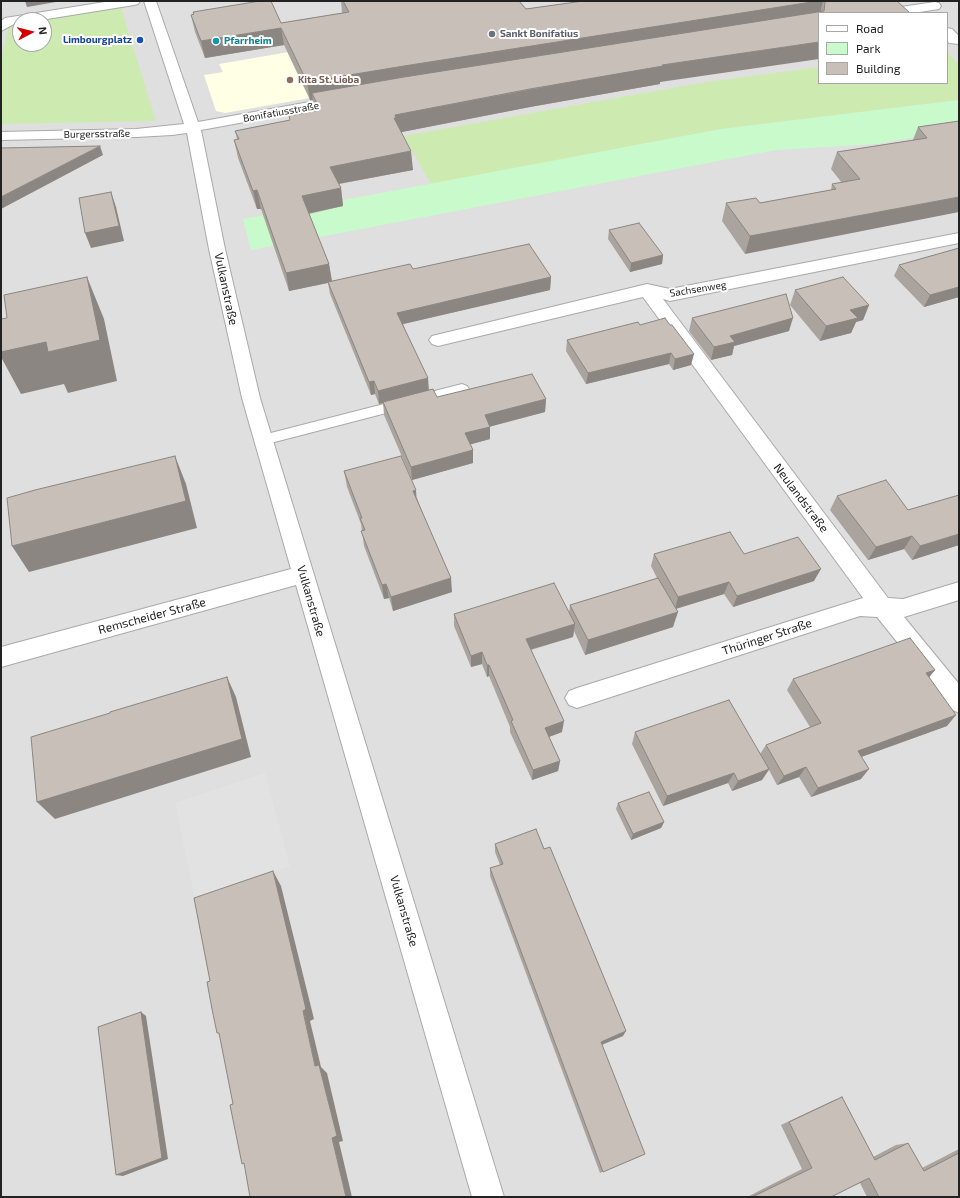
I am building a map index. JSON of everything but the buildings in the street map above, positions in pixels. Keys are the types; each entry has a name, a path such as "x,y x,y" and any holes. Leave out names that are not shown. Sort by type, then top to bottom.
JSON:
{"street":[{"path":"1,27 10,21 134,1"},
{"name":"Vulkanstraße","path":"150,1 192,128 201,163 217,249 242,360 263,440 488,1197"},
{"path":"895,12 936,7"},
{"name":"Bonifatiusstraße","path":"192,128 358,98"},
{"name":"Burgersstraße","path":"1,136 156,132 192,128"},
{"name":"Sachsenweg","path":"438,340 647,290 670,295 959,238"},
{"name":"Neulandstraße","path":"647,290 882,607 959,702"},
{"name":"Remscheider Straße","path":"1,657 304,574"},
{"name":"Thüringer Straße","path":"577,698 860,607 903,608 959,591"}],"lane":[{"path":"263,440 462,389"}],"shaded area":[{"path":"1,1 959,1 959,1197 1,1197"},
{"name":"Kita St. Lioba","path":"353,41 378,86 225,113 216,111 204,75 223,72 219,64"},
{"path":"265,773 290,866 195,900 175,803"}],"green space":[{"name":"Limbourgplatz","path":"123,8 122,11 156,121 1,124 1,60 8,28 12,25 12,52 52,52 52,18"},
{"path":"948,53 959,65 959,100 721,129 431,184 404,136 700,83 818,67 818,84 948,84"},
{"path":"959,100 959,130 876,144 776,150 251,250 243,219 721,129"}],"place":[{"name":"Sankt Bonifatius","path":"492,34"},
{"name":"Limbourgplatz","path":"140,40"},
{"name":"Pfarrheim","path":"216,41"},
{"name":"Kita St. Lioba","path":"290,80"}]}
